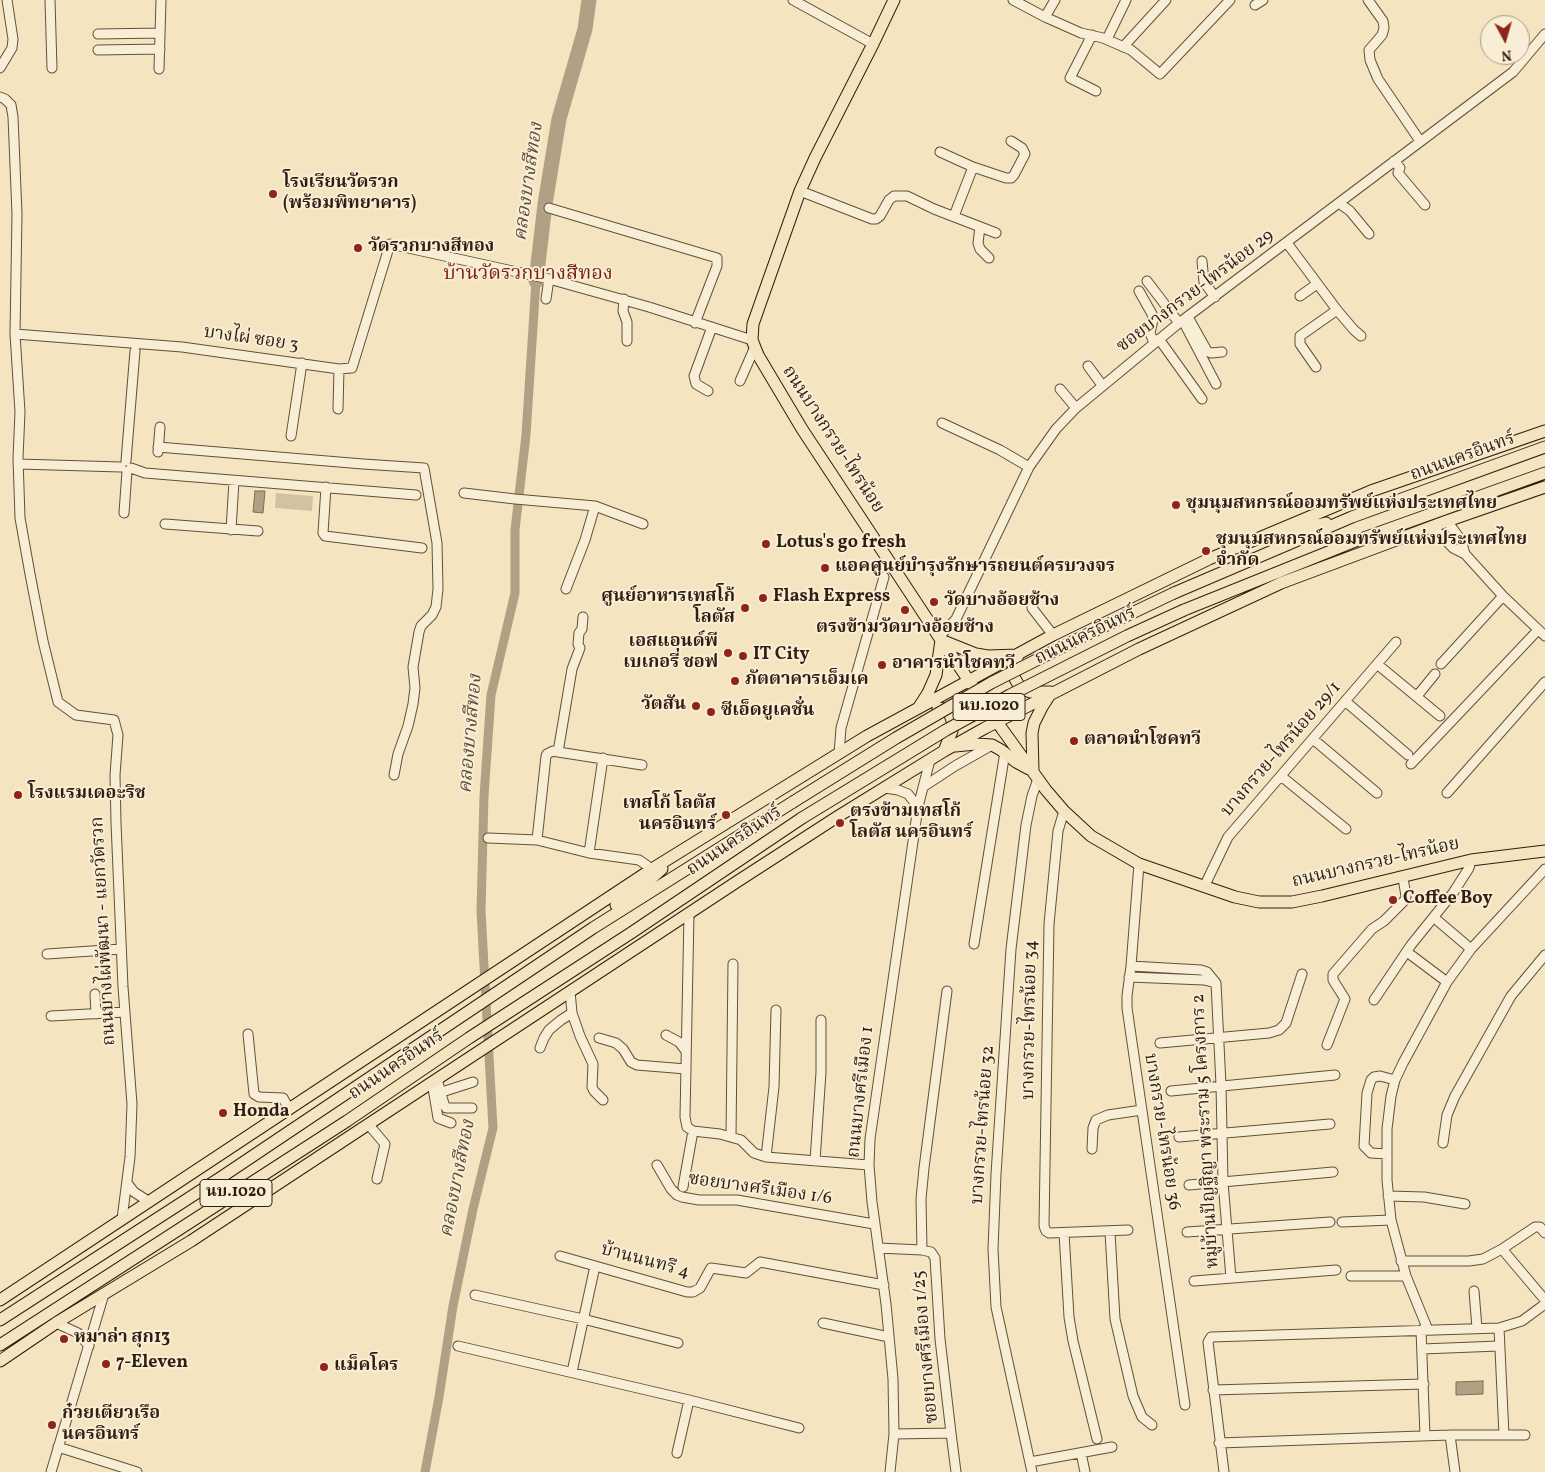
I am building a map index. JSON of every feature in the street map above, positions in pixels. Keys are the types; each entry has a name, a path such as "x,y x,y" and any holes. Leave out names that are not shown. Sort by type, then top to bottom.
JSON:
{"main road":[{"path":"753,345 753,324 800,190 814,158 894,0"},
{"name":"ถนนบางกรวย-ไทรน้อย","path":"753,345 802,428 997,722 1064,811 1091,836 1139,864 1248,901 1274,903 1322,896 1403,878 1471,860 1545,851"},
{"name":"ถนนนครอินทร์","path":"0,1300 652,869 868,736 1053,635 1209,558 1371,491 1545,430"},
{"name":"ถนนนครอินทร์","path":"0,1320 228,1172 593,928 896,738 991,684 1086,635 1174,593 1352,518 1545,447"},
{"name":"ถนนนครอินทร์","path":"0,1346 347,1121 802,818 1002,699 1092,653 1184,610 1358,540 1545,473"},
{"name":"ถนนนครอินทร์","path":"0,1361 290,1176 689,913 947,749 1052,692 1281,583 1432,526 1545,487"},
{"path":"1250,541 1352,518"},
{"path":"1281,583 1358,540"},
{"path":"916,710 928,693 936,675 940,638 976,654 988,656 1018,654 1013,670 1014,677 1022,689 1030,692 1052,692"},
{"path":"1036,775 1032,733 1034,723 1052,692"},
{"path":"916,710 936,707 945,709 950,715 953,723 947,749 976,744 992,745 1005,752 1036,775"},
{"path":"593,928 604,914 644,885 684,849"},
{"path":"290,1176 299,1165 332,1137 347,1121"}],"street":[{"path":"0,68 12,48 13,39 7,0"},
{"path":"50,0 52,68"},
{"path":"159,68 161,0"},
{"path":"793,0 873,44"},
{"path":"1013,0 1080,33 1092,35 1131,50 1160,74 1230,0"},
{"path":"1045,17 1055,0"},
{"path":"1107,40 1126,0"},
{"path":"1123,46 1166,0"},
{"path":"1371,1 1383,21 1384,28 1382,35 1369,50 1370,60 1378,79 1420,141"},
{"path":"98,34 160,33"},
{"name":"ซอยบางกรวย-ไทรน้อย 29","path":"940,638 956,619 1029,467 1047,441 1076,408 1183,321 1513,72 1545,34"},
{"path":"1092,35 1070,78 1096,91"},
{"path":"98,50 160,49"},
{"name":"ถนนบางไผ่พัฒนา - แยกวัดรวก","path":"0,97 11,105 13,117 17,214 15,334 20,412 18,464 20,518 43,640 58,702 76,715 114,720 118,735 115,785 121,949 132,1104 130,1157 122,1219"},
{"path":"940,152 973,167 1011,178 1024,154 1022,148 1011,141"},
{"path":"1394,161 1400,168 1398,173 1425,205"},
{"path":"954,216 973,167"},
{"path":"800,190 872,219 880,216 889,200 894,196 907,196 996,233"},
{"path":"1339,203 1350,211 1369,234"},
{"path":"549,208 717,258 717,266 695,323"},
{"path":"980,227 978,243 980,249 989,258"},
{"path":"1287,243 1337,310 1361,336"},
{"path":"338,409 340,369 352,368 390,244 547,278 624,299 712,327 753,345 740,381"},
{"path":"1202,261 1204,282 1215,297"},
{"path":"546,299 547,278"},
{"path":"1147,281 1207,350 1211,353 1222,352"},
{"path":"1300,296 1317,284"},
{"path":"1139,291 1152,314 1153,320 1150,332 1202,399"},
{"path":"624,299 623,311 627,322 627,341"},
{"path":"1316,367 1300,344 1300,336 1337,310"},
{"path":"1183,321 1216,384"},
{"path":"708,391 696,384 694,376 712,327"},
{"name":"บางไผ่ ซอย 3","path":"15,334 182,347 340,369"},
{"path":"124,513 135,350"},
{"path":"291,436 302,364"},
{"path":"1088,366 1102,385"},
{"path":"1060,389 1076,408"},
{"path":"942,422 1000,450 1029,467"},
{"path":"160,427 158,450 424,468 436,543 438,588 436,607 419,632 413,667 415,688 413,704 408,726 398,754 394,775"},
{"path":"18,464 126,467 145,473 416,495"},
{"path":"231,530 234,481"},
{"path":"326,488 323,533 325,536 422,548"},
{"path":"464,493 595,506 643,524"},
{"path":"566,589 585,540 595,506"},
{"path":"1447,521 1461,540 1464,554"},
{"path":"165,524 258,531"},
{"path":"1345,701 1410,760 1541,633 1464,554 1453,548 1432,526"},
{"path":"839,754 841,728 884,578"},
{"path":"1440,664 1503,596"},
{"path":"1032,608 1053,635"},
{"path":"558,752 572,669 580,648 578,644 579,633 582,629 583,617"},
{"name":"บางกรวย-ไทรน้อย 29/1","path":"1204,887 1228,837 1396,642"},
{"path":"1377,664 1440,716"},
{"path":"1417,696 1435,674"},
{"path":"1447,793 1545,682"},
{"path":"1313,738 1377,793"},
{"path":"923,787 992,745"},
{"path":"537,840 546,756 549,752 642,764"},
{"path":"974,944 1005,752"},
{"path":"589,853 603,758"},
{"name":"ถนนบางศรีเมือง 1","path":"890,1472 894,1434 889,1337 884,1285 874,1224 870,1164 872,1120 918,807 930,760"},
{"name":"บางกรวย-ไทรน้อย 32","path":"1032,1472 996,1306 993,1250 996,1174 1011,949 1026,824 1036,775"},
{"path":"1281,776 1346,829"},
{"path":"885,788 908,794 918,807"},
{"name":"บางกรวย-ไทรน้อย 34","path":"1064,811 1058,831 1049,924 1050,958 1044,1226 1046,1231 1064,1233"},
{"path":"488,838 537,840 589,853 639,860 652,869"},
{"path":"1374,1000 1411,945 1454,893 1469,868 1471,860"},
{"name":"บางกรวย-ไทรน้อย 36","path":"1139,864 1127,996 1128,1016 1185,1405"},
{"path":"1425,1436 1422,1349 1424,1330 1401,1262 1391,1220 1388,1196 1388,1112 1396,1080 1447,982 1471,949 1545,869"},
{"path":"1327,1045 1344,999 1333,980 1333,974 1372,929 1384,921 1405,900 1403,878"},
{"path":"683,1187 691,1130 685,1117 689,913"},
{"path":"1438,921 1471,949"},
{"path":"47,954 121,949"},
{"path":"1411,955 1447,982"},
{"path":"1443,1143 1447,1115 1454,1096 1512,996 1545,955"},
{"path":"731,1137 733,964"},
{"path":"1131,966 1201,970 1207,972 1216,983"},
{"path":"1160,1043 1275,1032 1283,1028 1302,974"},
{"path":"1129,977 1204,980 1216,983"},
{"name":"หมู่บ้านปัญฐิญา พระราม 5 โครงการ 2","path":"1216,983 1223,1182 1231,1278"},
{"path":"570,991 572,1012 580,1036 594,1064 592,1087 603,1100"},
{"path":"922,1250 921,1199 947,991"},
{"path":"95,994 96,1014"},
{"path":"766,1157 774,1087 776,1010"},
{"path":"51,1016 125,1012"},
{"path":"540,1048 549,1030 572,1012"},
{"path":"815,1161 821,1072 821,1020"},
{"path":"248,1034 254,1094 259,1097 283,1098 289,1109"},
{"path":"666,1035 679,1042 686,1051"},
{"path":"600,1038 616,1043 623,1049 631,1062 637,1065 686,1069"},
{"path":"1171,1091 1335,1075"},
{"path":"1388,1154 1371,1153 1364,1146 1367,1093 1371,1080 1374,1077 1380,1076 1396,1080"},
{"path":"434,1080 442,1092 446,1108 472,1108"},
{"path":"434,1080 438,1118 451,1123"},
{"path":"442,1092 473,1082"},
{"path":"1092,1150 1093,1128 1096,1120 1108,1115 1142,1110"},
{"path":"368,1124 385,1144 377,1179"},
{"path":"1179,1137 1330,1124"},
{"path":"691,1130 741,1140 754,1153 766,1157 870,1164"},
{"name":"ซอยบางศรีเมือง 1/6","path":"657,1165 671,1189 682,1197 706,1200 737,1200 874,1224"},
{"path":"1189,1185 1333,1172"},
{"path":"127,1183 134,1192 148,1201"},
{"path":"1388,1196 1424,1196 1465,1204"},
{"path":"1342,1222 1391,1220"},
{"path":"1187,1232 1330,1222"},
{"path":"1401,1262 1469,1261 1482,1259 1502,1249 1535,1226 1540,1227 1545,1233"},
{"path":"1097,1439 1069,1317 1064,1233 1128,1230"},
{"path":"1110,1232 1113,1305 1116,1326 1132,1396 1142,1416 1152,1425"},
{"name":"ซอยบางศรีเมือง 1/25","path":"878,1248 922,1250 933,1253 936,1262 941,1348 951,1433"},
{"path":"1502,1249 1545,1300"},
{"name":"บ้านนนทรี 4","path":"560,1256 687,1292 693,1292 700,1288 711,1268 746,1273 760,1262 884,1285"},
{"path":"572,1372 594,1266"},
{"path":"1194,1281 1336,1270"},
{"path":"1351,1276 1406,1276"},
{"path":"1474,1291 1477,1328"},
{"path":"51,1472 104,1294"},
{"path":"475,1295 678,1343"},
{"path":"1224,1472 1213,1390 1209,1338 1214,1336 1499,1328 1522,1321 1545,1304"},
{"path":"823,1323 889,1337"},
{"path":"56,1324 78,1333 89,1346"},
{"path":"1499,1328 1504,1435"},
{"path":"458,1346 689,1400 799,1428"},
{"path":"1422,1349 1500,1346"},
{"path":"1213,1390 1424,1384"},
{"path":"677,1453 689,1400"},
{"path":"894,1434 951,1433 956,1472"},
{"path":"1219,1443 1450,1434 1525,1435"},
{"path":"1450,1434 1455,1472"},
{"path":"58,1447 137,1472"},
{"path":"1030,1462 1112,1447"},
{"path":"1081,1453 1085,1472"}],"shaded area":[{"path":"255,491 265,491 263,513 253,512"},
{"path":"276,493 313,496 312,511 275,508"},
{"path":"1483,1381 1483,1394 1456,1395 1456,1382"}],"waterway":[{"name":"คลองบางสีทอง","path":"536,281 545,204 559,119 585,29 589,0"},
{"name":"คลองบางสีทอง","path":"425,1472 453,1306 473,1209 493,1128 481,911 484,796 491,695 515,593 515,530 526,435 536,281"}],"place":[{"name":"โรงเรียนวัดรวก (พร้อมพิทยาคาร)","path":"273,194"},
{"name":"วัดรวกบางสีทอง","path":"358,248"},
{"name":"ชุมนุมสหกรณ์ออมทรัพย์แห่งประเทศไทย","path":"1176,505"},
{"name":"Lotus's go fresh","path":"766,544"},
{"name":"ชุมนุมสหกรณ์ออมทรัพย์แห่งประเทศไทย จำกัด","path":"1206,551"},
{"name":"แอคศูนย์บำรุงรักษารถยนต์ครบวงจร","path":"825,568"},
{"name":"Flash Express","path":"763,598"},
{"name":"วัดบางอ้อยช้าง","path":"934,602"},
{"name":"ศูนย์อาหารเทสโก้ โลตัส","path":"745,608"},
{"name":"ตรงข้ามวัดบางอ้อยช้าง","path":"905,610"},
{"name":"เอสแอนด์พี เบเกอรี่ ชอฟ","path":"728,653"},
{"name":"IT City","path":"743,656"},
{"name":"อาคารนำโชคทวี","path":"882,665"},
{"name":"ภัตตาคารเอ็มเค","path":"735,681"},
{"name":"วัตสัน","path":"696,706"},
{"name":"ซีเอ็ดยูเคชั่น","path":"711,712"},
{"name":"ตลาดนำโชคทวี","path":"1074,741"},
{"name":"โรงแรมเดอะริช","path":"18,795"},
{"name":"เทสโก้ โลตัส นครอินทร์","path":"726,815"},
{"name":"ตรงข้ามเทสโก้ โลตัส นครอินทร์","path":"840,823"},
{"name":"Coffee Boy","path":"1393,900"},
{"name":"Honda","path":"223,1113"},
{"name":"หมาล่า สุก13","path":"64,1339"},
{"name":"7-Eleven","path":"106,1364"},
{"name":"แม็คโคร","path":"324,1367"},
{"name":"ก๋วยเตียวเรือ นครอินทร์","path":"52,1425"}],"district":[{"name":"บ้านวัดรวกบางสีทอง","path":"528,275"}]}
